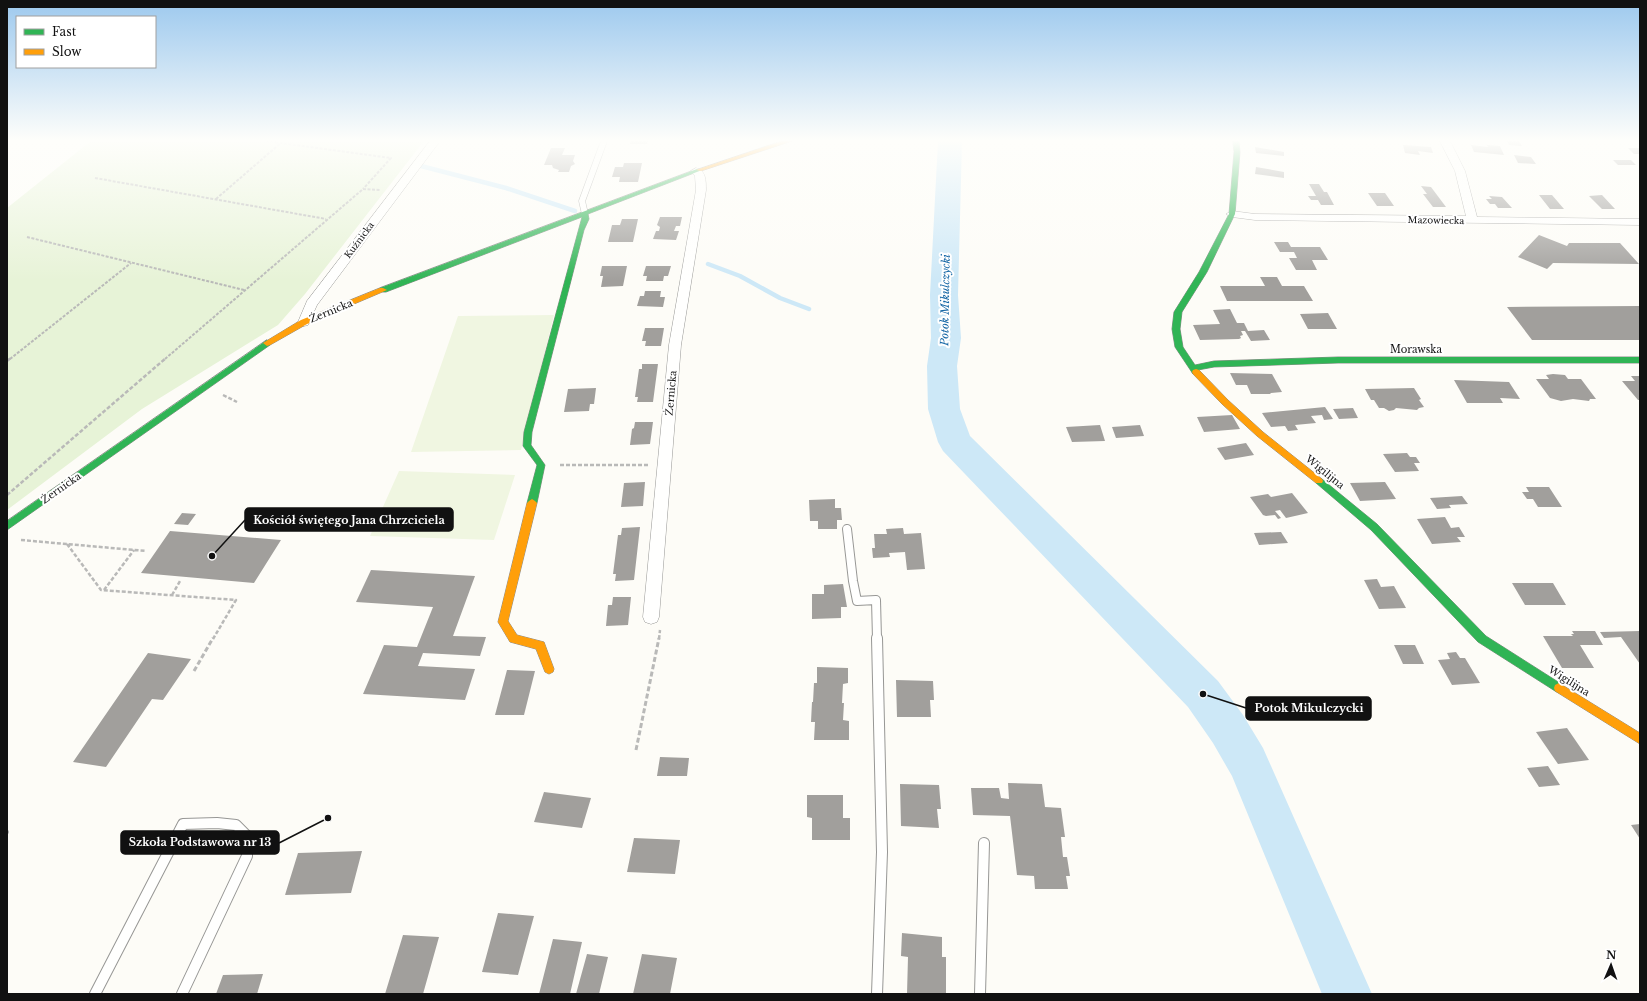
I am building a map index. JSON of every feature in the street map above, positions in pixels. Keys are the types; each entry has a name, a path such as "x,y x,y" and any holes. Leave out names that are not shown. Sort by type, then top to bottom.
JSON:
{"street":[{"name":"Żernicka","path":"7,526 263,346 304,322 340,306 654,188"},
{"name":"Żernicka","path":"651,617 675,345 701,188"},
{"name":"Wigilijna","path":"1234,188 1232,214 1204,272 1178,312 1176,329 1179,347 1192,368 1203,381 1260,434 1374,526 1482,639 1639,737"},
{"path":"1464,188 1472,220"},
{"name":"Kuźnicka","path":"304,322 311,304 396,190"},
{"path":"549,669 540,645 514,639 504,622 541,465 526,446 528,432 580,230 586,219 585,214"},
{"name":"Mazowiecka","path":"1232,214 1255,217 1640,222"},
{"name":"Morawska","path":"1192,368 1214,364 1338,360 1640,360"}],"lane":[{"path":"585,214 582,201 587,188"},
{"path":"848,529 853,581 857,600 876,600 882,852 877,994"},
{"path":"94,994 183,824 217,823 236,825 247,836 247,856 182,994"},
{"path":"980,994 984,843"}],"path":[{"path":"152,188 327,219"},
{"path":"216,199 229,188"},
{"path":"7,495 363,189 396,190"},
{"path":"27,237 245,290"},
{"path":"7,361 131,263"},
{"path":"221,394 237,402"},
{"path":"541,465 664,465"},
{"path":"15,539 146,551"},
{"path":"68,544 101,590 236,600 194,671"},
{"path":"104,590 134,550"},
{"path":"172,595 180,581"}],"green space":[{"path":"32,188 388,188 305,294 278,325 142,409 7,510 7,208"},
{"path":"554,315 521,450 411,452 458,316"},
{"path":"399,471 515,475 494,540 370,536"}],"building":[{"path":"1311,188 1321,188 1324,192 1327,192 1334,205 1321,205 1318,200 1311,200 1308,196 1316,196"},
{"path":"1422,188 1432,188 1446,207 1433,207 1423,194 1427,194"},
{"path":"1368,193 1385,193 1394,206 1377,206"},
{"path":"1539,195 1552,195 1564,209 1550,209"},
{"path":"1602,195 1615,209 1602,209 1589,196"},
{"path":"1489,196 1502,197 1512,208 1498,208 1495,204 1490,204 1486,199 1492,199"},
{"path":"660,217 682,217 680,226 676,226 674,231 679,231 676,240 653,239 656,231 659,231 660,227 657,225"},
{"path":"622,219 638,219 633,242 608,242 612,225 620,225"},
{"path":"1539,235 1567,246 1569,243 1620,243 1639,264 1553,263 1547,269 1518,257"},
{"path":"1274,242 1288,242 1291,247 1320,247 1328,260 1312,260 1317,270 1296,270 1289,258 1297,258 1294,252 1280,252"},
{"path":"602,266 627,266 623,286 601,287 603,276 600,276"},
{"path":"646,266 671,266 668,276 664,276 663,281 646,281 647,276 643,276"},
{"path":"1260,277 1277,277 1282,286 1304,286 1313,301 1227,301 1220,286 1265,286"},
{"path":"645,291 661,291 660,297 665,297 663,307 637,306 640,296 644,296"},
{"path":"1640,306 1640,340 1532,340 1507,307"},
{"path":"1230,309 1237,323 1244,323 1248,331 1264,330 1270,340 1251,341 1245,331 1241,331 1243,335 1240,336 1241,338 1239,339 1200,340 1193,325 1220,324 1213,310"},
{"path":"1328,313 1337,329 1308,329 1300,314"},
{"path":"645,328 664,328 661,346 645,346 646,341 642,341"},
{"path":"642,364 658,364 653,402 637,402 638,397 635,397 639,369 642,369"},
{"path":"1230,373 1272,374 1282,392 1270,394 1251,394 1247,385 1236,385"},
{"path":"1546,375 1565,375 1568,379 1581,379 1596,399 1590,399 1589,401 1573,399 1561,401 1550,398 1536,379 1549,379"},
{"path":"1631,376 1640,376 1640,400 1638,400 1622,381 1635,381"},
{"path":"1454,380 1509,382 1520,399 1500,398 1503,403 1467,403"},
{"path":"596,388 594,404 590,404 589,411 564,412 568,389"},
{"path":"1414,388 1424,407 1417,410 1396,408 1389,411 1384,408 1379,408 1374,400 1371,400 1365,389"},
{"path":"1325,407 1333,419 1324,420 1322,415 1311,416 1316,423 1295,425 1298,430 1288,431 1285,426 1271,427 1262,413"},
{"path":"1353,408 1358,418 1339,419 1333,409"},
{"path":"1232,415 1240,429 1204,432 1197,417"},
{"path":"635,422 653,422 650,444 630,445 632,429 634,428"},
{"path":"1100,425 1105,441 1072,442 1066,427"},
{"path":"1140,425 1144,436 1116,438 1112,427"},
{"path":"1246,443 1254,455 1225,460 1217,448"},
{"path":"1407,453 1410,457 1416,457 1420,463 1414,463 1419,471 1395,472 1383,454"},
{"path":"645,482 643,506 621,507 624,483"},
{"path":"1385,482 1396,499 1360,501 1350,483"},
{"path":"1526,487 1549,487 1562,507 1538,507 1533,499 1527,499 1522,492 1529,492"},
{"path":"1292,493 1308,513 1286,518 1280,510 1275,511 1281,518 1278,519 1275,515 1266,516 1263,515 1250,497 1268,494 1271,497"},
{"path":"1462,496 1468,504 1449,505 1451,508 1437,509 1430,498"},
{"path":"835,499 835,508 841,508 842,520 837,520 837,529 818,529 818,521 810,521 809,500"},
{"path":"182,513 196,514 188,525 174,524"},
{"path":"1445,517 1451,528 1459,527 1465,537 1457,537 1461,542 1432,544 1417,519"},
{"path":"640,527 634,580 615,581 616,574 613,574 618,535 621,535 622,528"},
{"path":"903,528 904,534 921,533 925,569 907,570 905,552 889,553 890,557 873,558 872,548 875,548 874,534 887,534 886,529"},
{"path":"170,531 281,540 254,583 141,573"},
{"path":"1281,532 1288,543 1259,545 1254,533"},
{"path":"371,570 475,576 453,636 486,637 480,656 423,653 418,666 475,669 465,700 363,694 384,645 417,647 433,607 356,602"},
{"path":"1377,579 1381,587 1394,586 1406,608 1379,609 1364,580"},
{"path":"1512,583 1553,583 1566,605 1525,605"},
{"path":"843,584 847,607 841,607 841,618 812,619 812,594 824,594 824,585"},
{"path":"613,597 631,597 628,625 606,626 608,605 612,605"},
{"path":"1572,631 1595,631 1603,645 1580,645 1594,668 1562,668 1543,636 1573,636 1571,634 1574,634"},
{"path":"1640,631 1640,664 1621,637 1604,638 1600,632"},
{"path":"1394,645 1415,645 1424,664 1403,664"},
{"path":"1456,652 1460,658 1465,658 1480,683 1452,685 1438,660 1450,659 1447,653"},
{"path":"148,653 191,659 163,700 152,699 106,767 73,762"},
{"path":"817,667 848,668 848,683 843,684 842,703 844,703 843,720 849,721 849,740 814,740 815,722 811,722 814,683 817,683"},
{"path":"507,670 535,671 524,715 495,715"},
{"path":"896,680 933,681 934,700 930,700 931,717 897,717"},
{"path":"1567,728 1589,760 1558,764 1536,732"},
{"path":"660,757 689,758 687,776 657,776"},
{"path":"1548,766 1560,785 1539,787 1527,768"},
{"path":"1008,783 1042,784 1045,807 1061,808 1065,837 1061,837 1063,857 1067,857 1070,876 1066,876 1068,889 1035,889 1034,876 1017,875 1010,816 973,815 971,788 999,788 1001,798 1009,799"},
{"path":"900,784 939,785 941,809 937,809 939,828 901,826"},
{"path":"544,792 591,798 582,828 534,822"},
{"path":"807,795 843,795 843,818 850,818 850,840 812,840 812,818 807,817"},
{"path":"1640,824 1640,839 1631,825"},
{"path":"634,838 680,840 675,874 627,872"},
{"path":"362,851 351,893 285,895 298,853"},
{"path":"498,913 534,916 518,975 482,972"},
{"path":"902,933 942,937 942,957 946,957 946,994 907,994 908,957 901,956"},
{"path":"403,935 439,937 423,994 385,994"},
{"path":"553,939 582,942 570,994 539,994"},
{"path":"587,954 608,957 599,994 576,994"},
{"path":"642,954 677,958 670,994 633,994"},
{"path":"263,974 257,994 216,994 223,975"}],"waterway":[{"path":"505,188 575,211"},
{"name":"Potok Mikulczycki","path":"948,188 944,295 946,338 942,366 944,409 955,442 1203,694 1228,729 1248,763 1347,994"},
{"path":"708,264 740,276 780,298 809,309"}],"traffic: fast":[{"path":"383,290 652,188"},
{"path":"1196,372 1179,347 1176,329 1178,312 1203,272 1232,214 1234,188"},
{"path":"532,503 541,465 527,446 528,432 581,230 586,219 585,214"},
{"path":"7,526 267,343"},
{"path":"1192,368 1214,364 1338,360 1640,360"},
{"path":"1319,481 1374,527 1482,639 1559,688"}],"traffic: slow":[{"path":"267,343 304,322 383,290"},
{"path":"1196,372 1225,402 1260,434 1319,481"},
{"path":"532,503 503,622 514,639 540,645 549,669"},
{"path":"1559,688 1640,739"}],"place":[{"name":"Kościół świętego Jana Chrzciciela","path":"212,556"},
{"name":"Potok Mikulczycki","path":"1203,694"},
{"name":"Szkoła Podstawowa nr 13","path":"328,818"}]}
